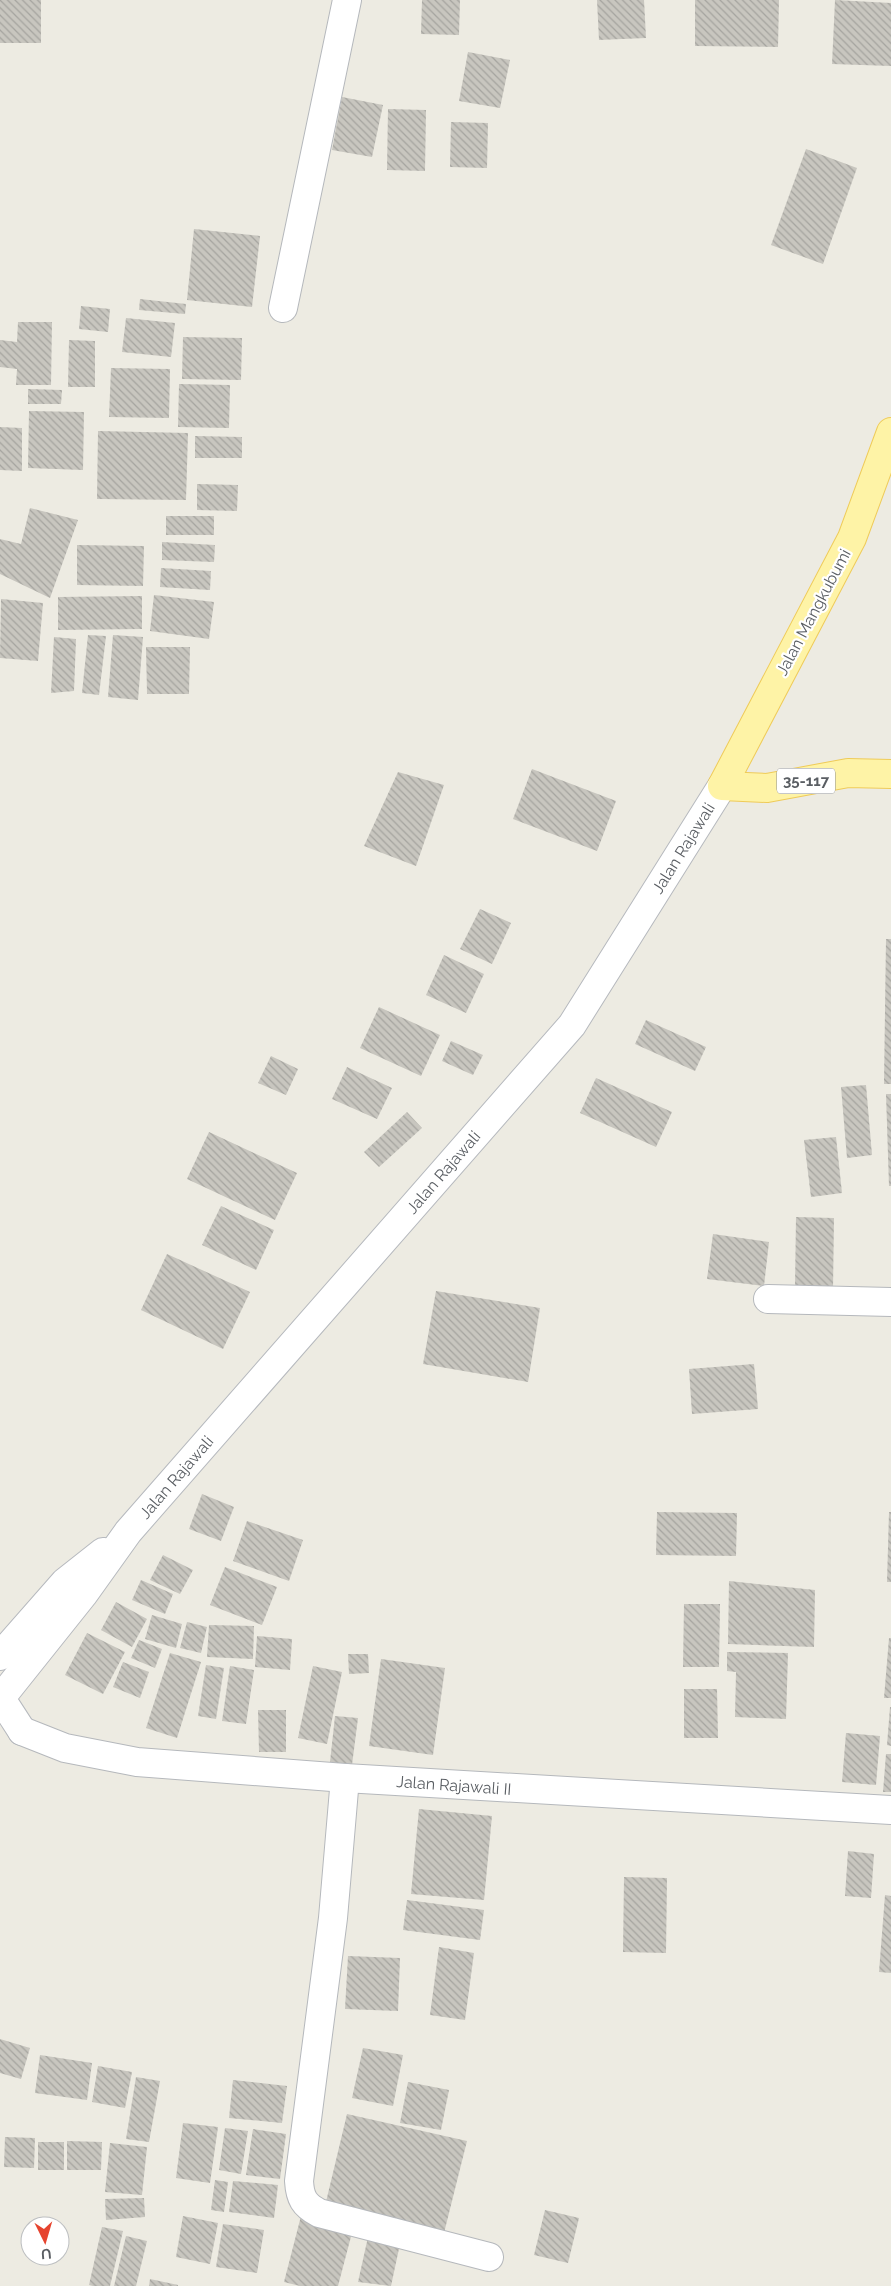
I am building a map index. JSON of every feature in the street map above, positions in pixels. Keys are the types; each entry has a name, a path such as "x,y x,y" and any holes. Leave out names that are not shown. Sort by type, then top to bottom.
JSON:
{"main road":[{"name":"Jalan Mangkubumi","path":"722,786 852,538 891,432"},
{"name":"35-117","path":"722,786 768,788 848,773 891,774"}],"street":[{"path":"283,308 346,0"},
{"name":"Jalan Rajawali","path":"0,1698 83,1595 128,1532 572,1025 722,786"},
{"path":"768,1299 891,1302"},
{"name":"Jalan Rajawali","path":"0,1656 65,1582 128,1532"},
{"path":"0,1698 11,1727"},
{"name":"Jalan Rajawali II","path":"11,1727 65,1748 137,1762 345,1778 891,1810"},
{"path":"345,1778 333,1918 299,2192 308,2207 319,2213 489,2257"}],"building":[{"path":"0,0 41,0 41,43 0,43"},
{"path":"422,0 460,0 459,35 421,34"},
{"path":"597,0 644,0 646,38 599,40"},
{"path":"695,0 779,0 778,47 695,46"},
{"path":"835,0 891,3 891,66 832,64"},
{"path":"468,52 510,60 500,108 459,101"},
{"path":"342,97 383,105 372,157 332,150"},
{"path":"388,109 426,110 425,171 387,170"},
{"path":"451,122 488,123 487,168 450,167"},
{"path":"806,149 857,168 823,264 771,245"},
{"path":"194,229 260,236 252,307 187,300"},
{"path":"140,299 186,304 185,314 139,310"},
{"path":"81,306 110,309 108,332 79,329"},
{"path":"126,318 175,323 171,357 122,352"},
{"path":"18,322 52,322 51,385 16,385 17,369 0,367 0,340 17,342"},
{"path":"183,337 242,338 241,380 182,379"},
{"path":"69,340 95,341 95,387 68,387"},
{"path":"111,368 170,369 169,418 109,417"},
{"path":"179,384 230,385 229,428 178,427"},
{"path":"28,389 62,390 61,404 28,404"},
{"path":"29,411 84,412 83,470 28,468"},
{"path":"0,427 22,428 22,471 0,470"},
{"path":"98,431 188,433 186,500 97,499"},
{"path":"195,436 242,437 242,458 195,458"},
{"path":"197,484 238,485 237,511 197,510"},
{"path":"30,508 78,520 50,598 0,574 0,539 21,544"},
{"path":"166,516 214,516 214,535 166,535"},
{"path":"162,542 215,545 214,562 162,560"},
{"path":"77,545 144,546 143,586 77,585"},
{"path":"161,568 211,571 210,590 160,587"},
{"path":"154,595 214,602 209,639 150,631"},
{"path":"142,596 142,629 58,630 58,597"},
{"path":"1,599 43,603 38,661 0,658"},
{"path":"88,635 106,636 99,695 82,693"},
{"path":"113,635 143,637 138,700 108,697"},
{"path":"54,637 76,639 74,691 51,693"},
{"path":"146,647 190,647 189,694 147,694"},
{"path":"532,769 616,801 597,851 513,819"},
{"path":"398,772 444,785 416,866 364,846"},
{"path":"480,909 511,923 492,964 460,949"},
{"path":"886,939 891,939 891,1084 884,1084"},
{"path":"444,955 484,974 466,1013 426,995"},
{"path":"379,1007 440,1035 421,1076 360,1048"},
{"path":"646,1020 706,1047 695,1071 635,1044"},
{"path":"451,1041 483,1055 473,1075 442,1061"},
{"path":"271,1056 298,1069 286,1095 258,1083"},
{"path":"347,1067 392,1088 377,1119 332,1099"},
{"path":"596,1078 672,1112 656,1147 580,1113"},
{"path":"866,1085 872,1155 847,1158 841,1087"},
{"path":"886,1094 891,1094 891,1186 889,1186"},
{"path":"407,1112 422,1128 379,1167 364,1152"},
{"path":"209,1132 297,1173 275,1220 187,1179"},
{"path":"836,1137 842,1193 811,1197 804,1140"},
{"path":"221,1206 274,1230 256,1270 202,1245"},
{"path":"796,1217 834,1218 833,1289 795,1288"},
{"path":"713,1234 769,1242 764,1286 707,1279"},
{"path":"167,1254 250,1292 223,1349 141,1310"},
{"path":"436,1291 540,1308 528,1382 423,1364"},
{"path":"754,1364 758,1409 692,1414 689,1369"},
{"path":"202,1494 234,1507 221,1541 189,1529"},
{"path":"657,1512 737,1513 736,1556 656,1555"},
{"path":"889,1512 891,1512 891,1582 887,1582"},
{"path":"247,1521 303,1540 289,1581 233,1561"},
{"path":"163,1555 193,1570 180,1594 150,1580"},
{"path":"225,1567 277,1587 262,1625 210,1605"},
{"path":"141,1580 173,1594 165,1614 132,1600"},
{"path":"729,1581 815,1590 814,1647 728,1644"},
{"path":"116,1602 147,1619 132,1647 101,1630"},
{"path":"684,1604 720,1604 719,1667 683,1667"},
{"path":"152,1615 182,1624 176,1648 145,1639"},
{"path":"187,1622 207,1627 201,1653 180,1648"},
{"path":"209,1625 254,1626 253,1659 207,1657"},
{"path":"87,1633 125,1652 103,1694 65,1675"},
{"path":"257,1636 292,1639 290,1670 255,1667"},
{"path":"889,1638 891,1638 891,1698 884,1698"},
{"path":"139,1640 162,1649 155,1668 131,1658"},
{"path":"727,1652 788,1653 786,1719 735,1717 736,1672 727,1671"},
{"path":"170,1653 201,1662 177,1738 146,1728"},
{"path":"348,1654 368,1654 369,1673 349,1674"},
{"path":"381,1659 445,1668 433,1755 369,1746"},
{"path":"123,1662 149,1672 140,1698 113,1687"},
{"path":"206,1665 224,1668 216,1719 198,1716"},
{"path":"230,1666 254,1670 246,1724 222,1721"},
{"path":"313,1666 342,1672 327,1744 298,1738"},
{"path":"684,1689 717,1689 718,1738 684,1738"},
{"path":"891,1707 891,1746 887,1745"},
{"path":"258,1710 286,1710 286,1752 259,1752"},
{"path":"335,1716 358,1718 352,1765 330,1762"},
{"path":"846,1733 880,1736 876,1785 842,1782"},
{"path":"886,1754 891,1754 891,1792 883,1792"},
{"path":"419,1809 492,1816 484,1900 411,1894"},
{"path":"848,1851 874,1854 871,1898 845,1896"},
{"path":"624,1877 667,1878 666,1953 623,1952"},
{"path":"885,1895 891,1896 891,1973 879,1972"},
{"path":"407,1900 484,1910 480,1940 403,1930"},
{"path":"439,1947 474,1953 465,2020 430,2015"},
{"path":"348,1956 400,1958 398,2011 345,2009"},
{"path":"0,2039 30,2048 21,2079 0,2073"},
{"path":"363,2048 403,2055 393,2106 352,2098"},
{"path":"40,2055 92,2063 87,2100 35,2093"},
{"path":"98,2066 132,2072 125,2108 92,2102"},
{"path":"136,2077 160,2081 149,2142 126,2139"},
{"path":"233,2080 287,2086 282,2123 229,2118"},
{"path":"408,2082 449,2090 441,2130 400,2123"},
{"path":"347,2114 467,2141 444,2233 325,2206"},
{"path":"183,2123 218,2127 210,2183 176,2178"},
{"path":"225,2128 248,2131 241,2174 219,2170"},
{"path":"253,2129 286,2134 280,2179 246,2175"},
{"path":"5,2137 35,2138 34,2168 4,2167"},
{"path":"67,2141 102,2142 101,2170 67,2170"},
{"path":"38,2142 64,2142 64,2170 38,2170"},
{"path":"110,2143 147,2147 142,2195 105,2192"},
{"path":"215,2180 228,2182 224,2212 211,2210"},
{"path":"233,2181 278,2185 274,2218 229,2212"},
{"path":"144,2198 145,2217 106,2220 105,2199"},
{"path":"545,2210 579,2218 568,2263 534,2255"},
{"path":"183,2216 218,2223 210,2264 176,2257"},
{"path":"301,2216 353,2229 338,2286 300,2286 284,2282"},
{"path":"223,2224 264,2230 257,2273 216,2267"},
{"path":"102,2227 123,2231 110,2286 93,2286 89,2285"},
{"path":"126,2236 147,2241 136,2286 114,2286"},
{"path":"368,2237 400,2244 391,2286 358,2282"},
{"path":"150,2279 178,2285 178,2286 149,2286"}]}
